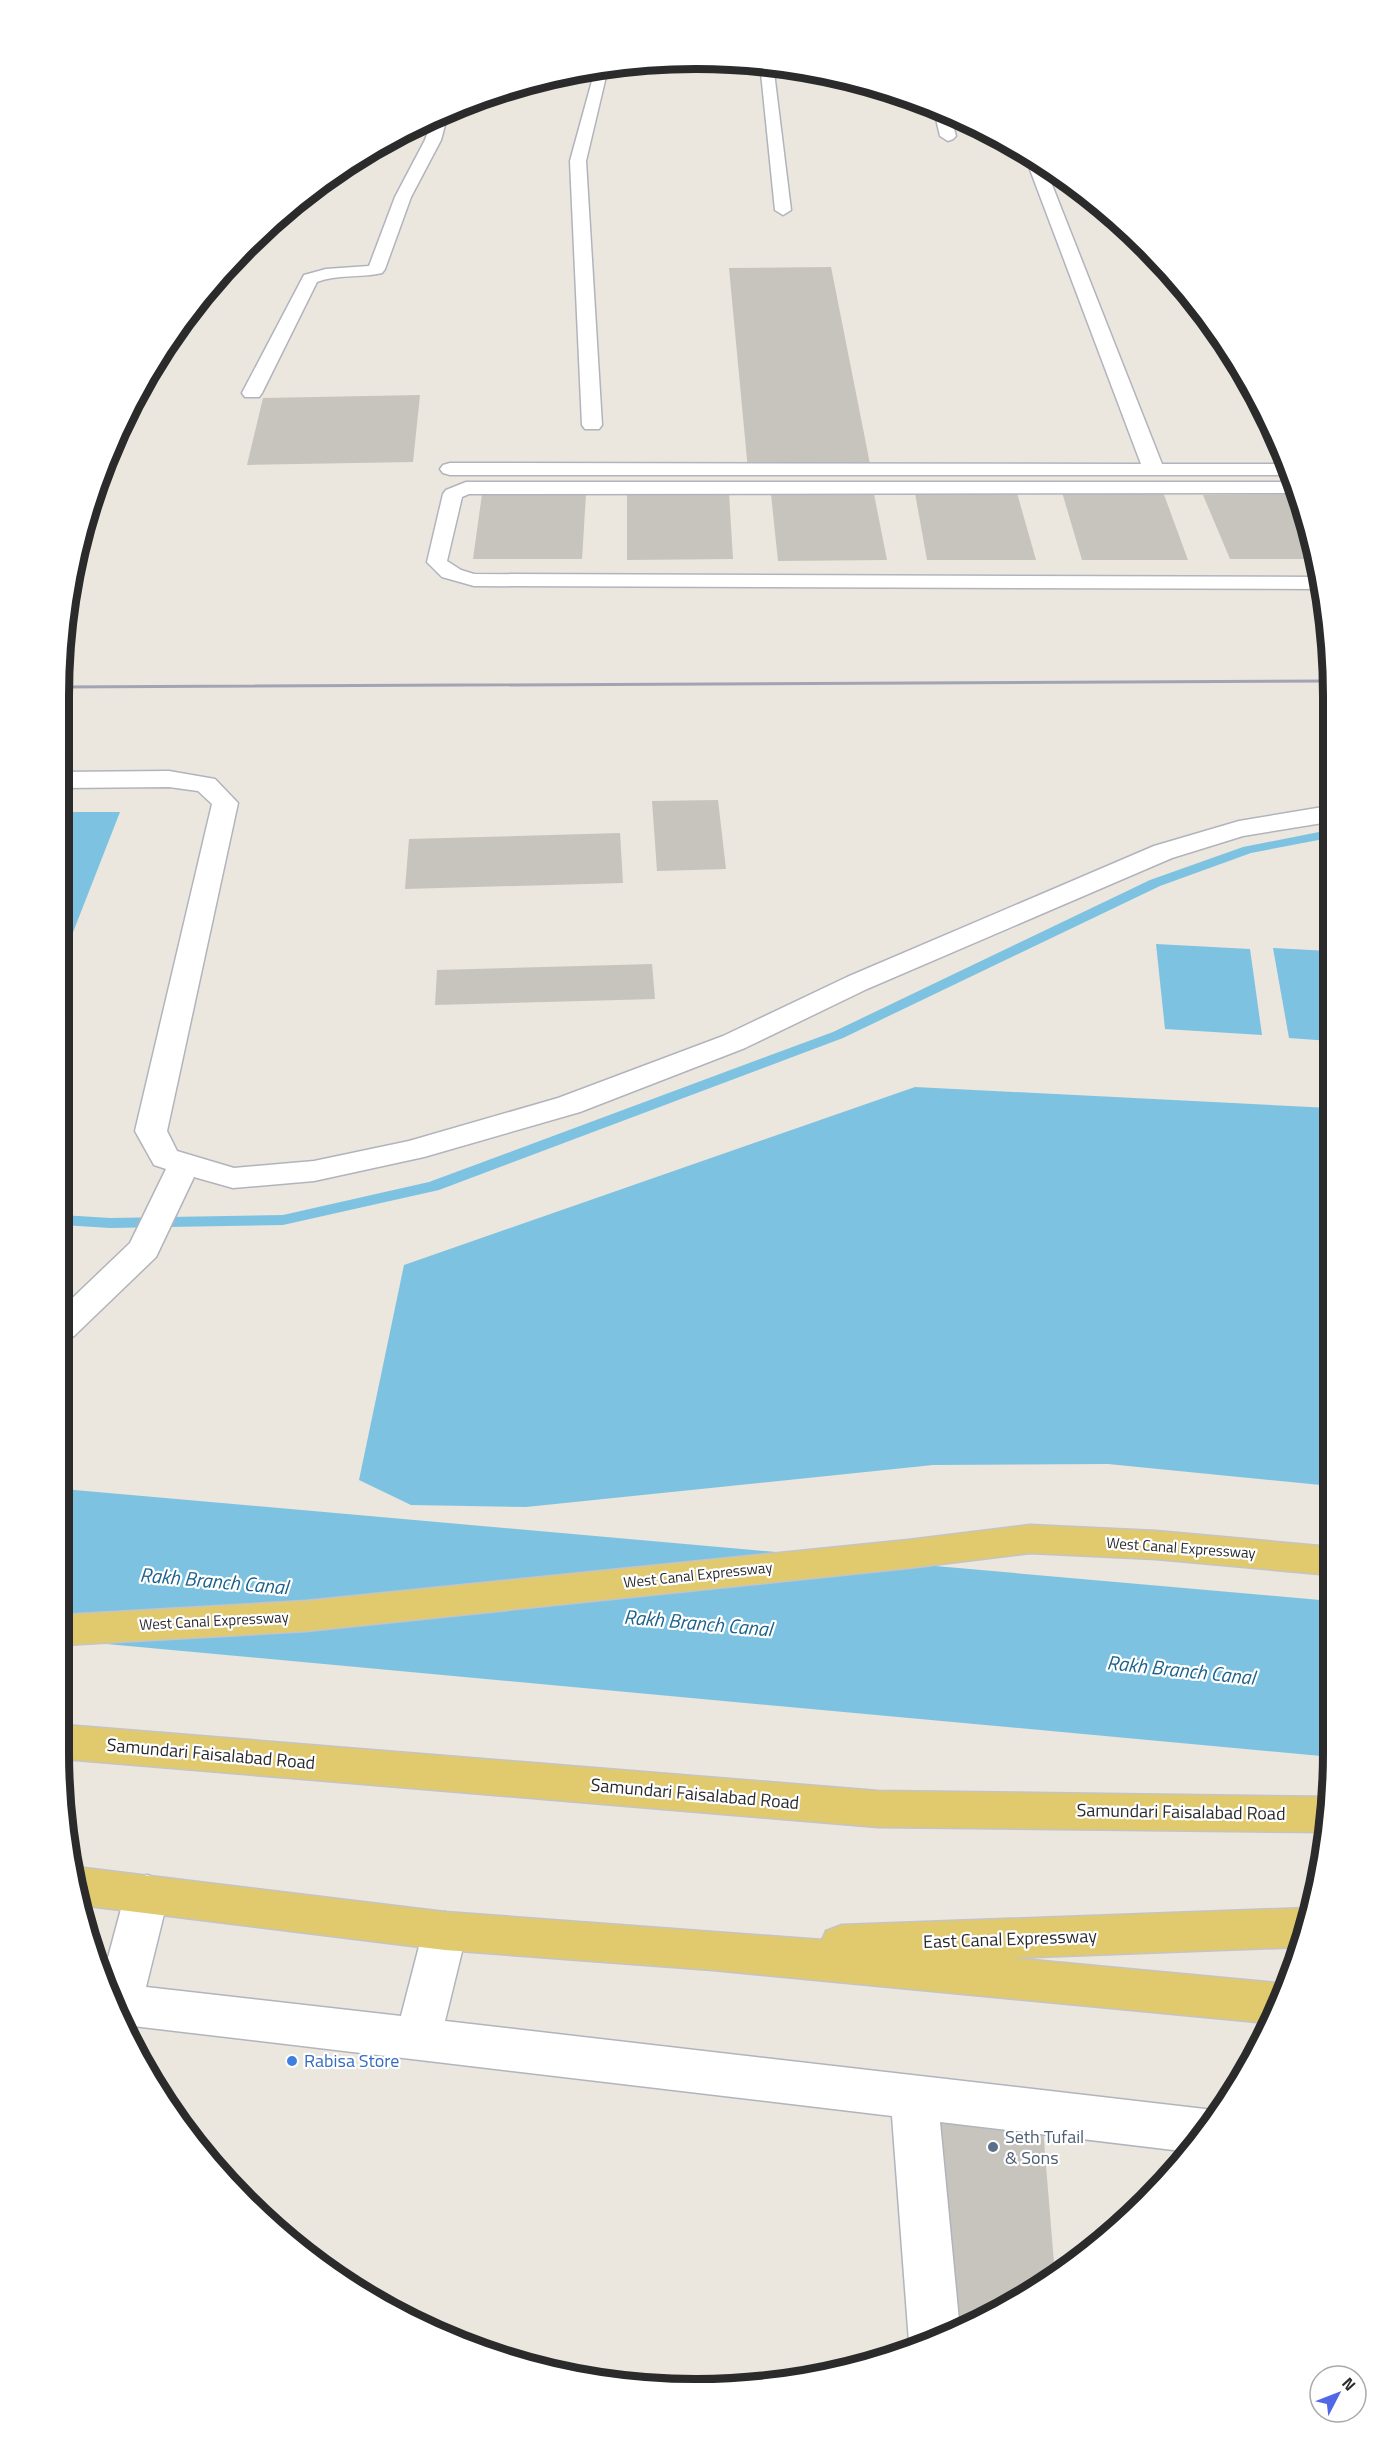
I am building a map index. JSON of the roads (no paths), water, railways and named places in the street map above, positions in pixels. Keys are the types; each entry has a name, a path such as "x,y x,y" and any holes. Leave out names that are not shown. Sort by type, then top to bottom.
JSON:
{"main road":[{"name":"West Canal Expressway","path":"69,1630 306,1616 908,1554 1030,1539 1156,1545 1323,1560"},
{"name":"Samundari Faisalabad Road","path":"69,1742 878,1809 1320,1814"},
{"path":"84,1887 445,1931 713,1950 1270,2002"},
{"name":"East Canal Expressway","path":"713,1950 1298,1927"}],"street":[{"path":"767,73 783,210"},
{"path":"592,425 578,161 600,76"},
{"path":"944,121 948,136"},
{"path":"252,393 310,279 323,274 357,274 375,269 403,197 433,140 438,125"},
{"path":"1039,172 1153,468"},
{"path":"450,469 1153,468 1185,478 1281,471"},
{"path":"69,780 170,779 206,784 225,803 151,1131 178,1178"},
{"path":"178,1178 233,1178 314,1171 413,1150 569,1106 734,1042 868,979 1163,852 1239,829 1323,815"},
{"path":"69,1321 144,1249 178,1178"},
{"path":"118,1995 147,1894"},
{"path":"418,2038 445,1931"},
{"path":"124,2007 418,2038 1197,2129"},
{"path":"914,2096 934,2332"}],"lane":[{"path":"1287,487 1185,478 466,488 453,494 437,562 444,571 474,580 1313,583"}],"water":[{"path":"69,812 120,812 69,943"},
{"path":"1156,944 1250,949 1262,1035 1165,1029"},
{"path":"1273,948 1323,951 1323,1040 1289,1038"},
{"path":"915,1087 1323,1108 1323,1485 1108,1464 933,1465 526,1507 411,1505 359,1480 404,1265"},
{"name":"Rakh Branch Canal","path":"69,1490 1323,1600 1323,1756 69,1641"}],"waterway":[{"path":"69,1220 110,1223 283,1220 433,1186 838,1035 1155,883 1248,850 1323,835"}],"railway":[{"path":"69,687 1323,681"}],"place":[{"name":"Rabisa Store","path":"292,2061"},
{"name":"Seth Tufail & Sons","path":"993,2147"}]}
